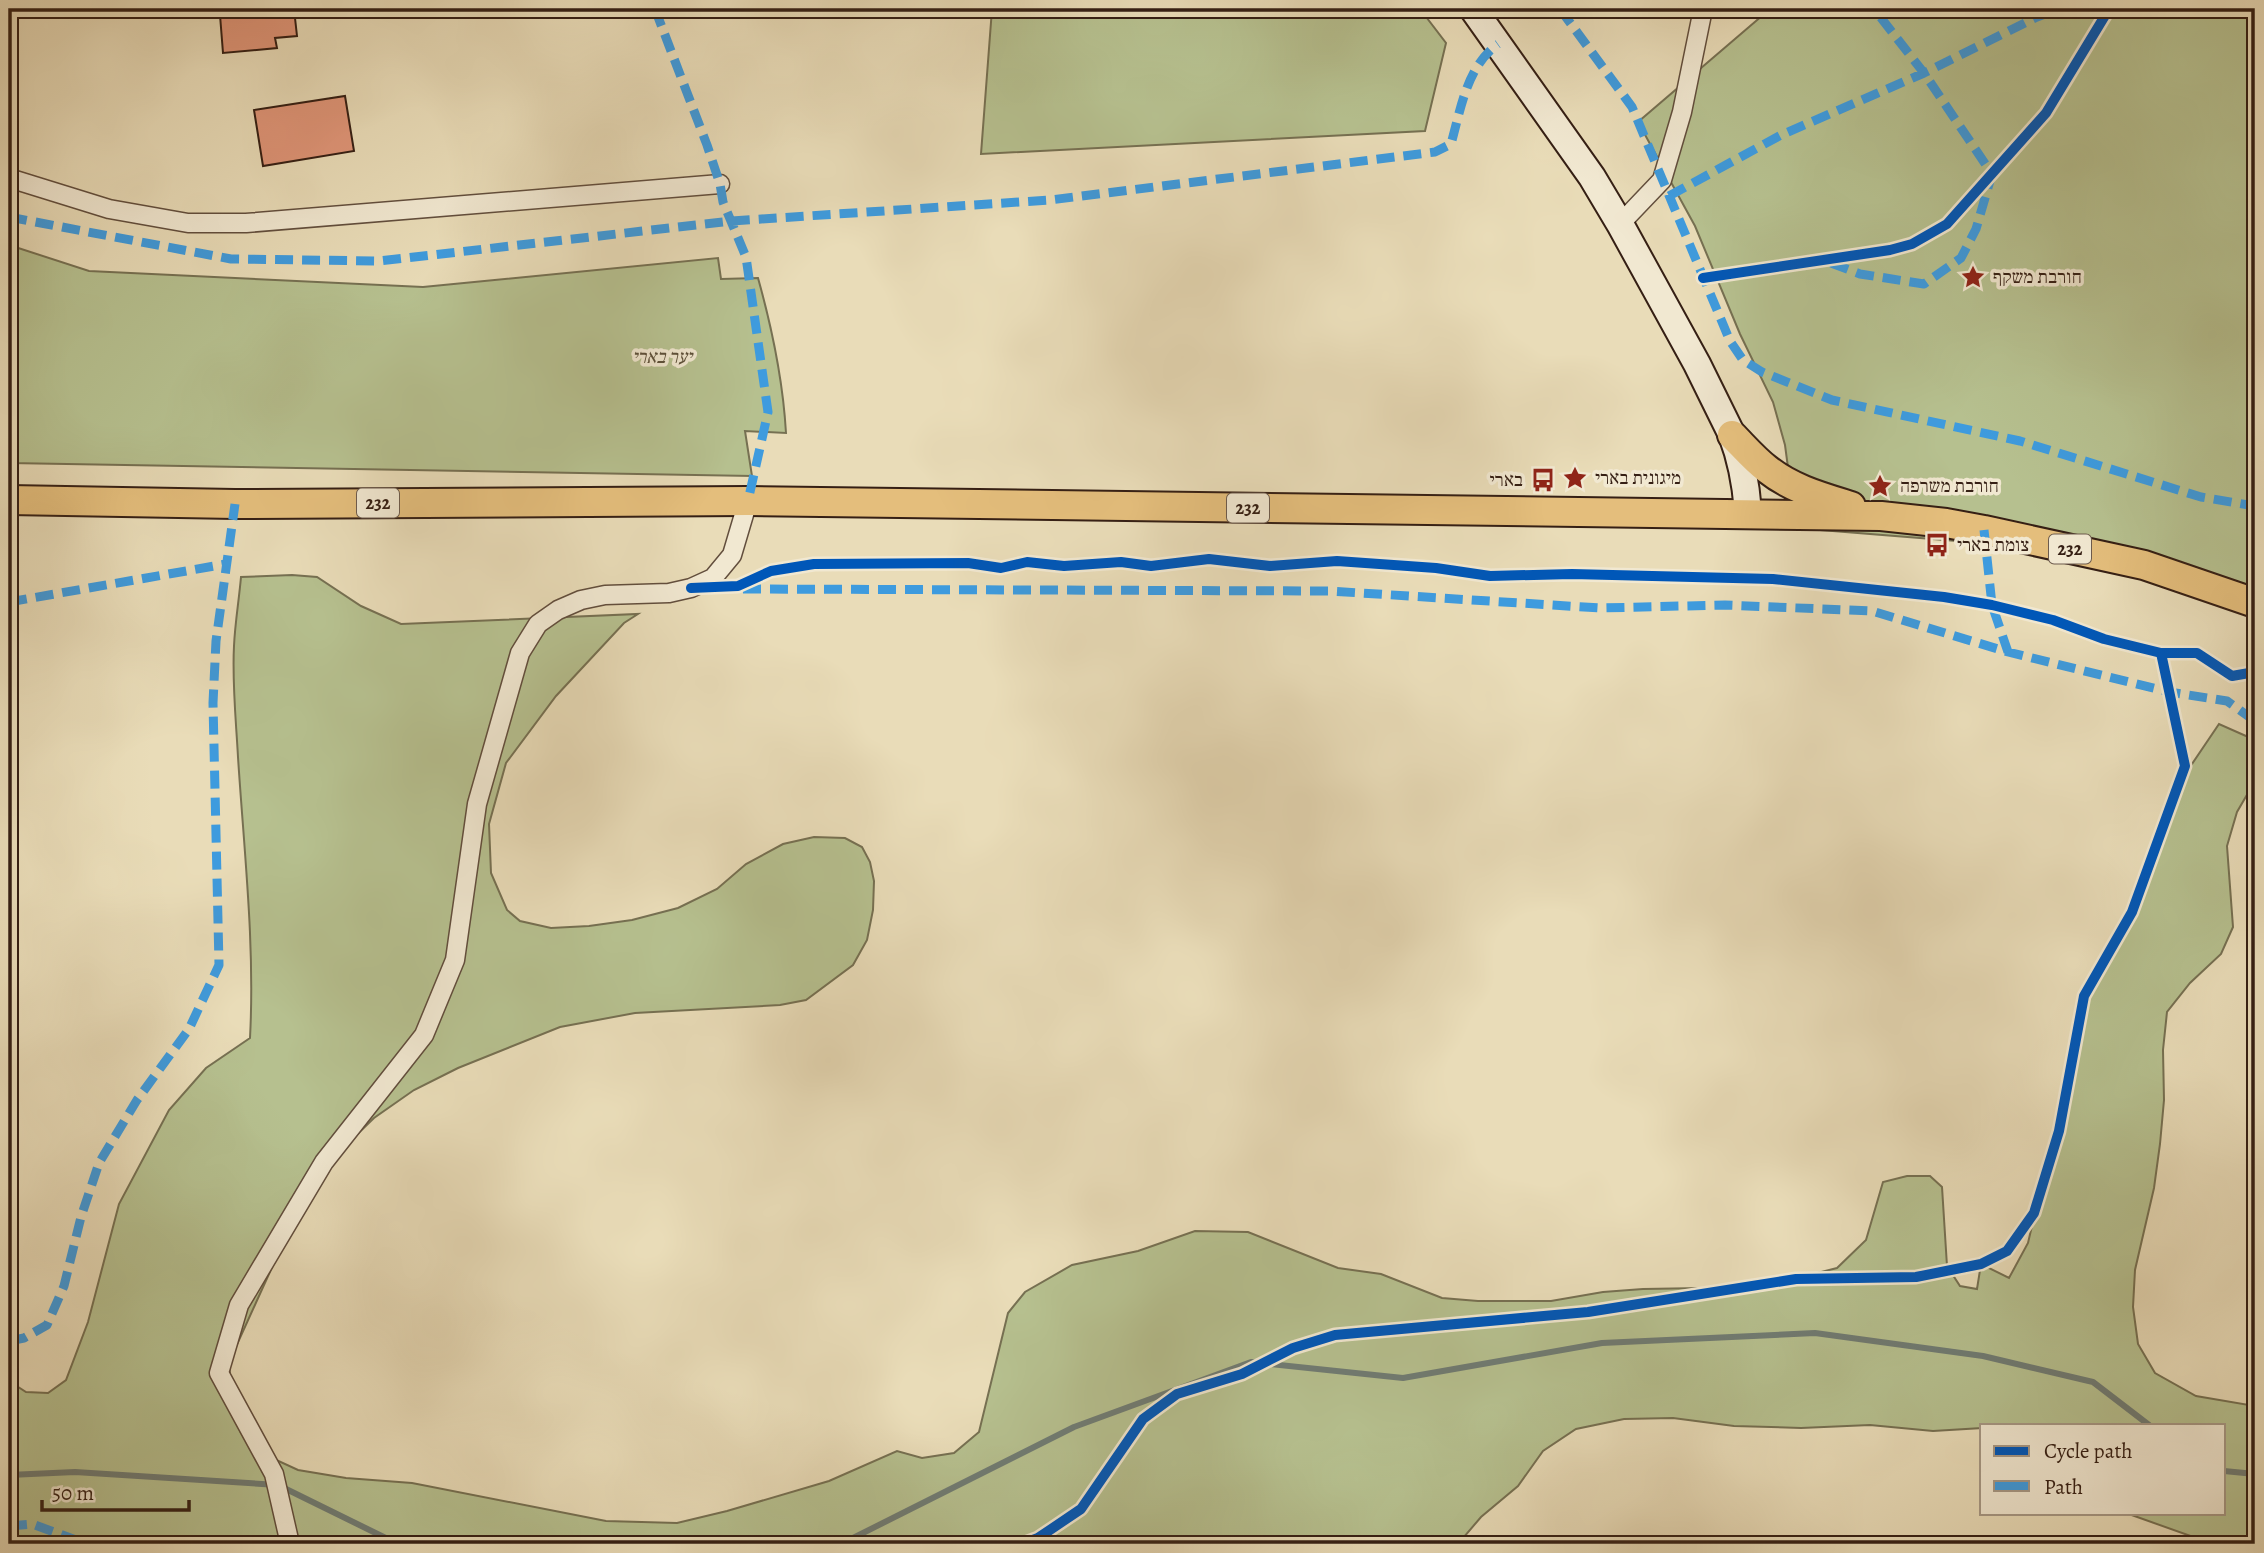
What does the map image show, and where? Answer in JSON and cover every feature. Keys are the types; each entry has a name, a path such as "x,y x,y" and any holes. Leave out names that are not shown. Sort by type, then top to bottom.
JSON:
{"main road":[{"path":"1473,9 1592,177 1620,224 1732,435 1746,480 1748,512"},
{"path":"1732,435 1767,469 1804,491 1881,516"},
{"name":"232","path":"9,500 234,504 748,501 1748,512 1881,516 1984,530 2144,565 2255,603"}],"street":[{"path":"1620,224 1662,180 1682,112 1703,9"},
{"path":"9,178 109,209 188,223 246,223 720,184"},
{"path":"290,1544 274,1474 219,1373 239,1306 324,1161 424,1035 455,960 477,804 520,653 538,624 558,610 581,600 605,595 669,593 691,588 713,578 732,555 748,501"}],"green space":[{"path":"992,9 1420,9 1446,43 1425,131 981,154"},
{"path":"1770,9 2255,9 2255,612 2160,582 1982,543 1796,528 1785,445 1773,402 1740,334 1695,226 1638,122"},
{"name":"יער בארי","path":"9,245 89,271 423,287 718,258 721,279 758,278 776,355 786,433 745,431 752,476 9,463"},
{"path":"241,577 317,577 361,606 401,624 638,614 624,623 556,696 506,763 489,824 491,873 507,910 520,921 551,928 589,926 632,920 678,908 717,889 746,864 783,844 814,837 845,838 862,847 870,862 874,881 873,910 867,940 853,965 806,1000 780,1005 635,1013 560,1027 458,1068 414,1090 374,1118 341,1150 284,1241 229,1362 233,1411 241,1433 261,1453 298,1470 346,1478 412,1483 606,1521 677,1523 829,1481 897,1451 922,1458 954,1453 979,1432 1008,1313 1025,1292 1072,1265 1138,1251 1195,1231 1248,1232 1338,1268 1381,1274 1442,1298 1551,1301 1603,1292 1643,1289 1762,1287 1837,1268 1866,1240 1883,1182 1907,1176 1930,1176 1942,1187 1947,1266 1960,1286 1977,1289 1981,1264 2009,1278 2028,1243 2039,1196 2053,1168 2082,1002 2103,962 2130,924 2169,798 2219,724 2255,740 2255,781 2237,812 2227,846 2233,927 2221,954 2190,983 2167,1012 2160,1144 2154,1188 2135,1270 2133,1307 2138,1344 2155,1373 2196,1396 2255,1406 2255,1544 2213,1544 2129,1514 2226,1514 2226,1424 1980,1424 1980,1428 1933,1431 1870,1425 1801,1428 1734,1426 1673,1418 1624,1419 1576,1429 1543,1451 1518,1486 1481,1517 1458,1544 9,1544 9,1381 26,1392 48,1393 66,1380 88,1322 119,1204 169,1110 206,1068 250,1038 250,933 234,702 235,629"}],"building":[{"path":"294,9 297,36 275,38 277,48 223,53 220,15"},
{"path":"345,96 354,151 263,166 254,110"}],"waterway":[{"path":"841,1544 1074,1427 1251,1362 1403,1378 1602,1343 1815,1333 1983,1356 2093,1382 2148,1424"},
{"path":"2226,1471 2255,1474"},
{"path":"9,1475 75,1472 278,1485 398,1544"}],"marked path":[{"path":"655,9 707,145 723,202 746,257 768,412 748,501"},
{"path":"1560,9 1632,107 1730,341 1743,360 1762,372 1832,400 2020,441 2201,497 2255,506"},
{"path":"1831,263 1860,274 1924,284 1961,258 1976,229 1992,174 1924,73 1874,9"},
{"path":"1669,196 1781,135 1924,73 2058,9"},
{"path":"9,217 231,259 379,261 731,221 1050,200 1435,152 1451,144 1472,76 1487,53 1498,44"},
{"path":"9,1341 24,1338 47,1325 64,1286 81,1217 99,1163 137,1100 189,1029 219,965 213,703 216,641 235,504"},
{"path":"1984,530 1992,605 2008,652"},
{"path":"9,602 226,564"},
{"path":"743,589 1329,591 1600,608 1725,605 1872,611 2008,652 2169,692 2227,701 2255,721"},
{"path":"9,1526 32,1524 87,1544"}],"cycle path":[{"path":"1703,278 1890,250 1912,244 1947,224 2046,113 2109,9"},
{"path":"691,588 738,586 771,571 814,564 968,563 1001,568 1027,562 1064,566 1121,562 1151,566 1209,559 1270,566 1337,561 1436,568 1490,576 1572,574 1773,579 1944,597 1992,605 2053,620 2104,639 2161,653 2197,653 2232,676 2255,672"},
{"path":"1022,1544 1038,1538 1081,1509 1143,1419 1177,1394 1242,1374 1293,1348 1335,1335 1588,1312 1796,1279 1916,1277 1981,1264 2007,1251 2034,1213 2059,1131 2084,996 2132,912 2185,766 2161,653"}],"place":[{"name":"חורבת משקף","path":"1973,277"},
{"name":"מיגונית בארי","path":"1575,478"},
{"name":"בארי","path":"1543,480"},
{"name":"חורבת משרפה","path":"1880,486"},
{"name":"צומת בארי","path":"1937,545"}]}
